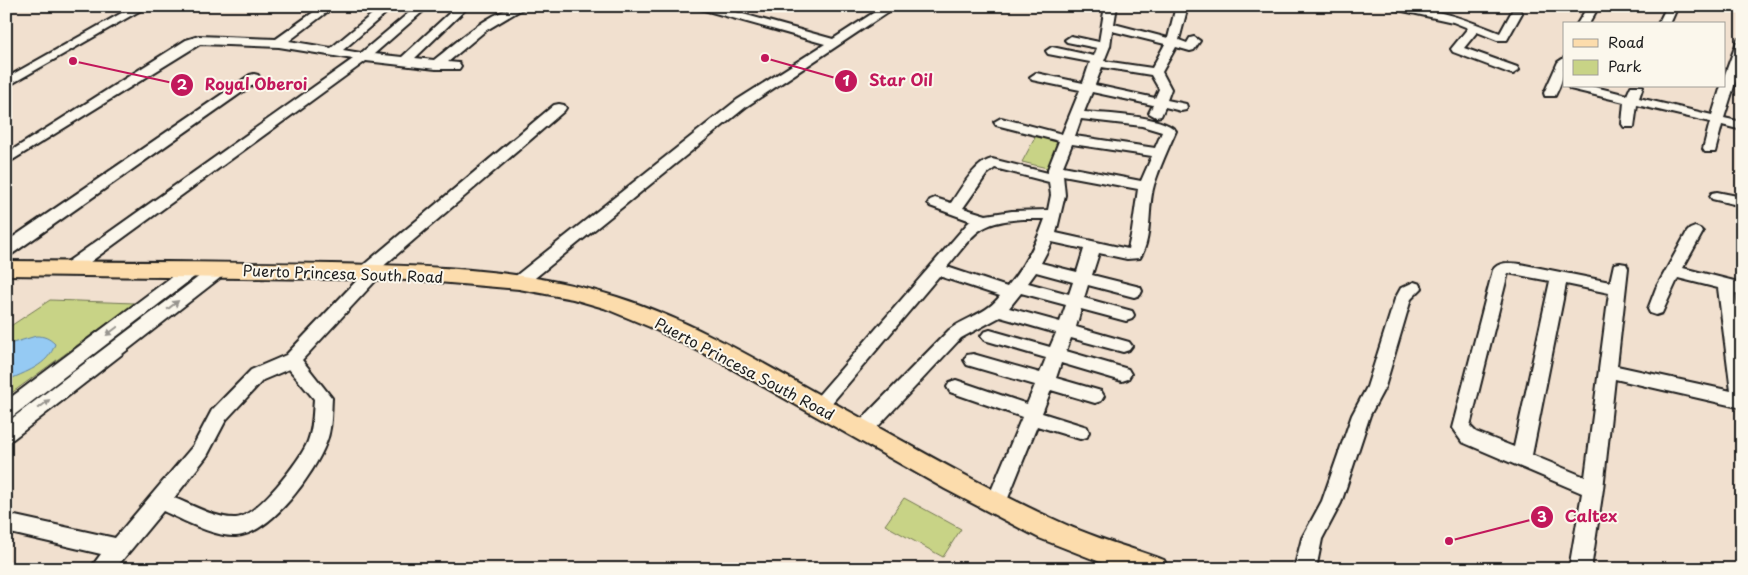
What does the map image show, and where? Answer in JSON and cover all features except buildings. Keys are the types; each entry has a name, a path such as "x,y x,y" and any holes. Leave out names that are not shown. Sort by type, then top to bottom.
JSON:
{"main road":[{"name":"Puerto Princesa South Road","path":"6,268 370,272 519,282 573,292 612,303 658,321 721,352 996,503 1079,544 1154,569"}],"street":[{"path":"6,83 143,6"},
{"path":"279,43 330,6"},
{"path":"332,52 389,6"},
{"path":"69,269 364,57 424,6"},
{"path":"404,62 464,6"},
{"path":"504,6 520,7"},
{"path":"701,6 834,43"},
{"path":"870,6 888,8"},
{"path":"862,430 955,334 963,328 998,311 1032,266 1047,236 1054,215 1058,194 1055,174 1099,56 1108,26 1111,6"},
{"path":"1156,72 1172,43 1182,6"},
{"path":"1394,6 1456,19 1497,38 1503,38 1516,13"},
{"path":"1665,22 1673,6"},
{"path":"436,65 481,29 520,7"},
{"path":"1584,22 1592,7"},
{"path":"519,282 742,104 888,8"},
{"path":"1108,26 1191,47 1194,41"},
{"path":"1474,28 1457,48 1513,70"},
{"path":"6,160 190,43 203,40 279,43 364,57 455,66"},
{"path":"1071,40 1099,56"},
{"path":"1726,86 1734,59 1742,42"},
{"path":"1052,51 1099,56 1156,72 1165,89 1152,124"},
{"path":"1556,86 1563,65"},
{"path":"1036,77 1181,108"},
{"path":"6,250 254,78"},
{"path":"1582,88 1742,126"},
{"path":"1629,124 1631,101 1636,88"},
{"path":"1710,149 1725,88"},
{"path":"101,569 200,451 218,415 257,375 292,360 370,272 559,108"},
{"path":"1047,236 1134,254 1140,231 1146,186 1169,130 1165,126 1152,124 1077,116"},
{"path":"1001,122 1067,139 1161,153"},
{"path":"954,209 982,171 992,163 1055,174 1146,186"},
{"path":"1717,196 1742,202"},
{"path":"935,203 984,220"},
{"path":"818,406 973,226 984,220 1030,215 1054,215"},
{"path":"1656,309 1673,271 1695,232"},
{"path":"996,503 1066,330 1093,246"},
{"path":"1032,266 1134,291"},
{"path":"1593,489 1469,436 1461,428 1501,270 1506,268 1520,269 1618,289"},
{"path":"1580,569 1593,489 1620,268"},
{"path":"936,269 1014,290 1076,302 1126,315"},
{"path":"6,411 192,270"},
{"path":"6,434 218,270"},
{"path":"1608,371 1741,401 1734,288 1673,271"},
{"path":"1521,459 1559,277"},
{"path":"1305,569 1312,538 1331,503 1361,415 1376,387 1403,299 1407,292 1414,288"},
{"path":"998,311 1123,346"},
{"path":"990,336 1122,374"},
{"path":"160,501 223,525 235,527 252,523 282,495 316,446 321,432 323,398 292,360"},
{"path":"973,360 1095,396"},
{"path":"956,388 1080,432"},
{"path":"6,523 118,548"}],"green space":[{"path":"1037,134 1061,139 1047,168 1022,162"},
{"path":"50,300 135,303 6,397 6,329"},
{"path":"904,498 961,529 943,557 885,525"}],"water":[{"path":"42,336 55,344 52,352 35,367 6,381 6,345"}],"place":[{"name":"Star Oil","path":"765,58"},
{"name":"Royal Oberoi","path":"73,61"},
{"name":"Caltex","path":"1449,541"}]}
